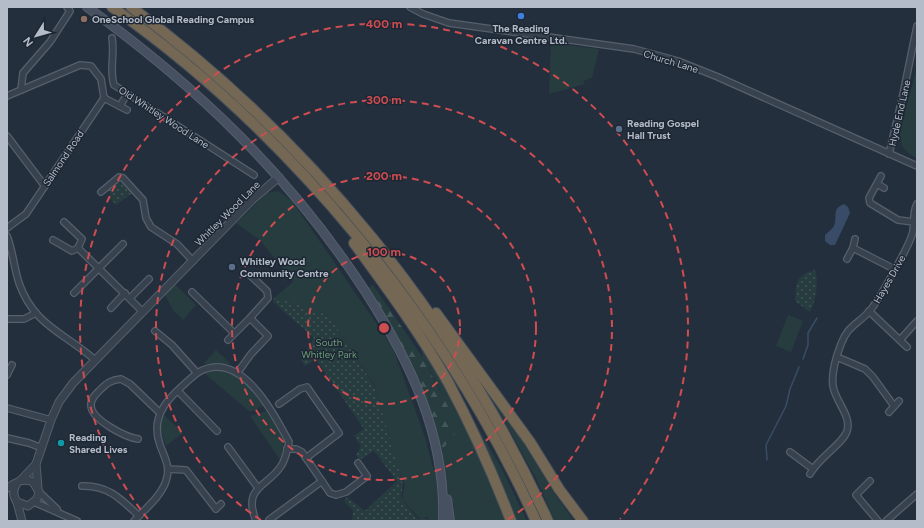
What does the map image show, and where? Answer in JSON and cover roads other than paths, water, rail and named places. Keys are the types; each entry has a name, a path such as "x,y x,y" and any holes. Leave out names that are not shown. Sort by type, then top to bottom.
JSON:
{"highway":[{"path":"112,7 192,70 248,120 322,196 390,278 442,353 505,459 536,521"},
{"path":"132,7 204,64 285,140 347,207 404,277 439,316 530,442 559,489 583,521"},
{"path":"322,196 401,308 448,382 490,468 511,521"},
{"path":"404,277 490,410 548,521"}],"main road":[{"path":"87,7 188,87 248,142 279,177 347,265 392,335 424,404 438,451 450,521"},
{"path":"442,481 443,521"}],"street":[{"name":"Church Lane","path":"410,7 422,14 449,23 634,49 678,61 725,80 917,166"},
{"path":"21,90 23,73 38,58 59,31 70,11 69,8"},
{"name":"Hyde End Lane","path":"889,154 917,26"},
{"name":"Old Whitley Wood Lane","path":"112,38 114,51 111,76 114,85 254,175"},
{"path":"7,96 80,65 91,66 101,80 104,98 128,110"},
{"path":"120,106 127,94"},
{"name":"Salmond Road","path":"7,228 26,214 44,185 104,98"},
{"path":"7,136 44,185"},
{"path":"881,176 869,198 870,203 898,220 914,222"},
{"path":"101,192 119,177 123,178 142,200 146,218 151,227 177,244 192,261"},
{"name":"Whitley Wood Lane","path":"19,482 36,464 51,420 63,396 95,360 253,199 279,177"},
{"path":"877,184 884,188"},
{"name":"Hayes Drive","path":"790,452 812,471 823,457 845,437 848,424 837,400 833,386 833,373 837,357 846,332 869,311 912,236 914,214 917,204"},
{"path":"53,240 72,251 78,248 82,239 64,222"},
{"path":"7,236 19,284 36,313 58,334 95,360"},
{"path":"847,259 853,248 855,238"},
{"path":"74,293 123,244"},
{"path":"78,248 143,312"},
{"path":"853,248 894,269"},
{"path":"228,340 268,298 267,291 250,275"},
{"path":"130,298 149,279"},
{"path":"192,292 234,333"},
{"path":"111,308 125,293"},
{"name":"Hayes Drive","path":"869,311 907,347"},
{"path":"7,319 24,319 36,313"},
{"path":"238,372 251,354 268,336 250,318"},
{"path":"900,340 917,321"},
{"path":"155,331 172,345 197,373"},
{"path":"837,357 865,369 873,377 894,406"},
{"path":"7,375 12,365"},
{"path":"134,521 163,489 168,469 156,429 159,412 197,373 203,369 218,367 228,368 238,372 246,379 280,426 289,442 282,466 258,488 253,497 252,508 255,521"},
{"path":"138,439 128,438 94,414 90,406 93,398 109,380 121,378 130,384 159,412"},
{"path":"279,404 300,389 307,387 339,433 306,458"},
{"path":"178,391 217,431"},
{"path":"889,412 899,401"},
{"path":"7,408 51,420"},
{"path":"7,438 29,443 42,448"},
{"path":"228,447 258,488"},
{"path":"287,449 296,449 302,452 330,493 336,495 346,492 367,476 358,463"},
{"name":"Whitley Wood Lane","path":"36,464 38,490"},
{"path":"168,469 186,470 216,509 221,504"},
{"path":"7,488 27,479 33,482 38,490 62,513"},
{"path":"269,520 322,481"},
{"path":"870,481 856,495 878,521"},
{"path":"19,482 13,489 22,519"},
{"path":"82,486 95,486 105,489 121,500 139,516"},
{"path":"22,519 38,490"},
{"path":"886,521 917,494"},
{"path":"7,496 16,501 62,513 77,521"}],"water":[{"path":"844,204 848,207 850,213 835,245 830,245 825,241 825,235 834,226 836,211"}],"waterway":[{"path":"803,359 808,345 808,333 817,318"},
{"path":"767,460 766,445 786,406 790,389 799,367"}],"place":[{"name":"The Reading Caravan Centre Ltd.","path":"521,16"},
{"name":"OneSchool Global Reading Campus","path":"84,19"},
{"name":"Reading Gospel Hall Trust","path":"619,129"},
{"name":"Whitley Wood Community Centre","path":"232,267"},
{"name":"Reading Shared Lives","path":"61,443"}],"park label":[{"name":"South Whitley Park","path":"329,348"}]}
